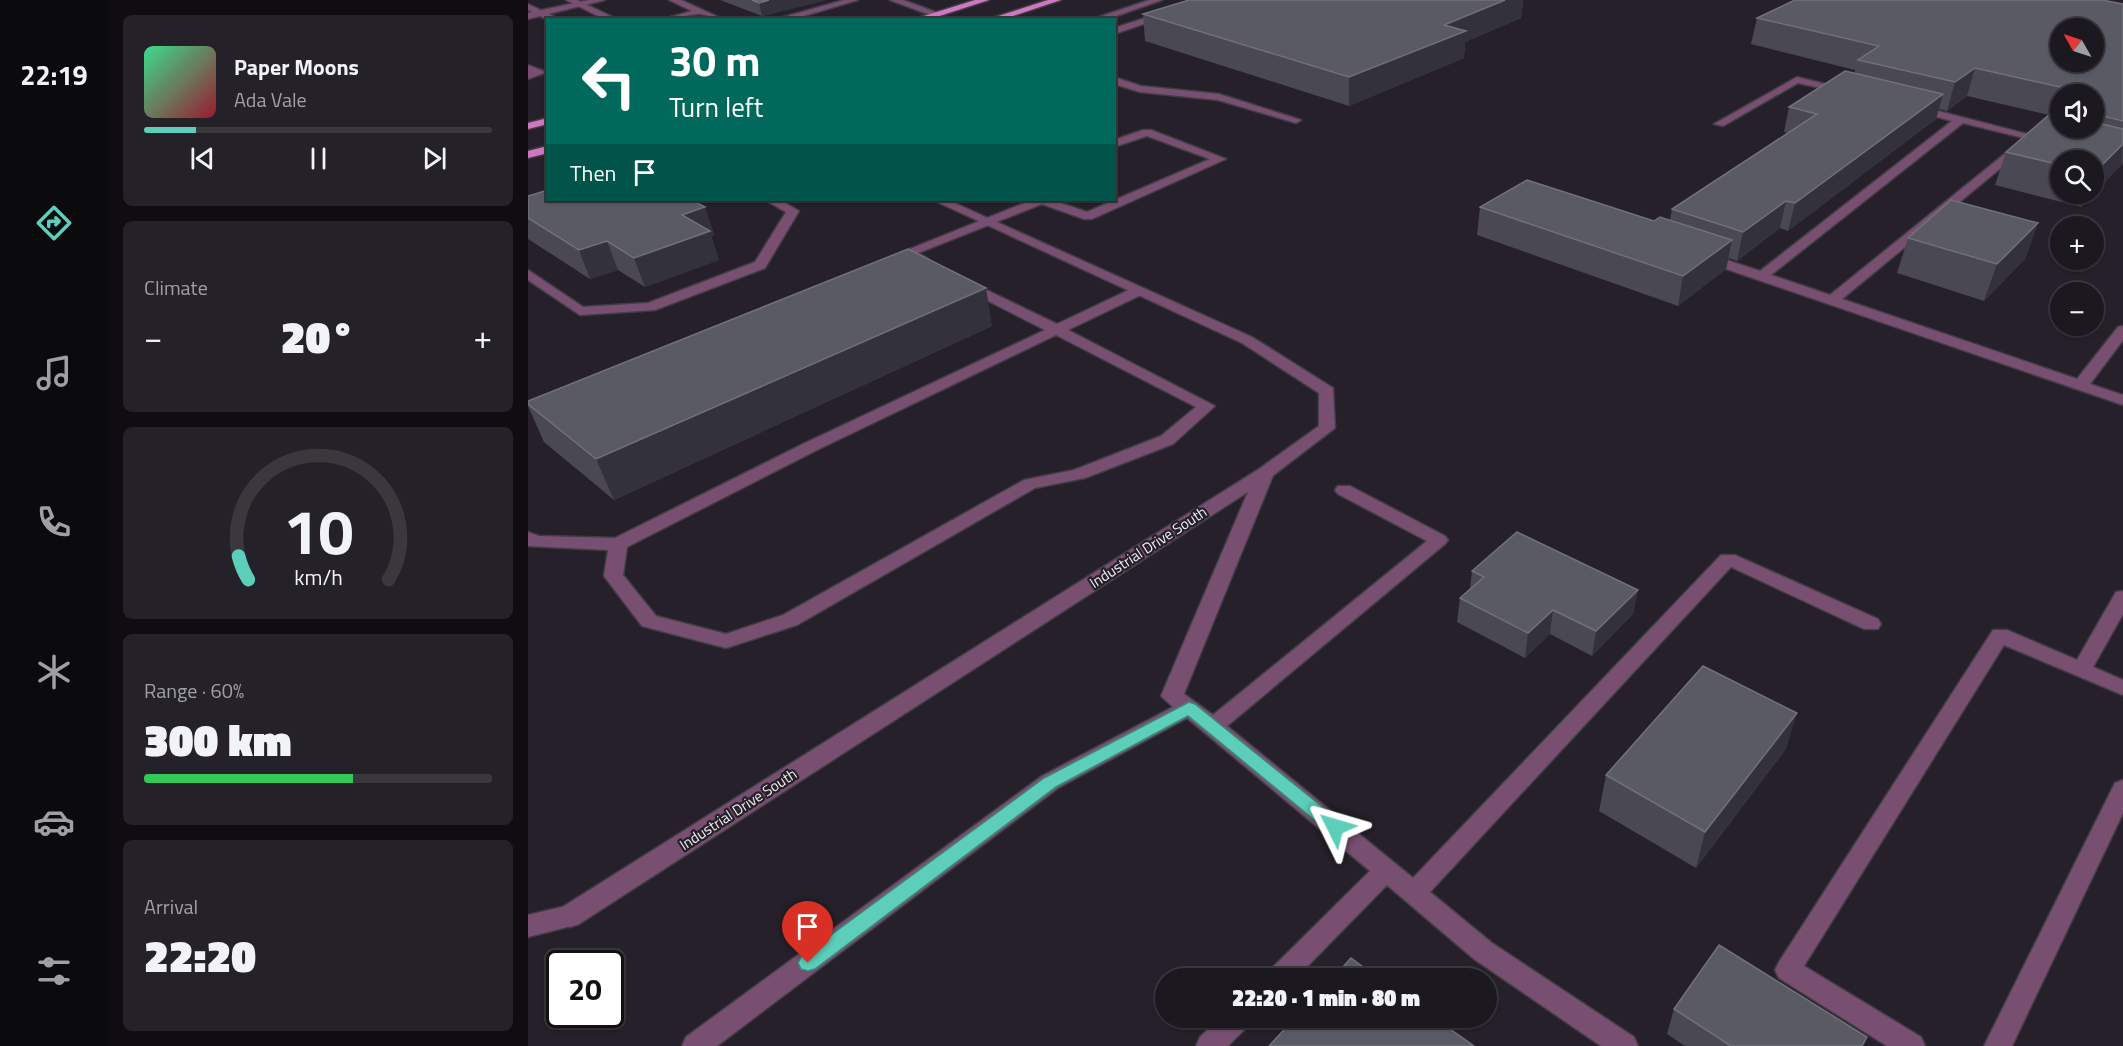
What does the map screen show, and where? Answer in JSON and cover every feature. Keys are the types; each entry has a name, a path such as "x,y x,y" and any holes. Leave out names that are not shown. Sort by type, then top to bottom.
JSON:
{"main road":[{"path":"922,18 985,0"},
{"path":"997,18 1057,0"},
{"path":"528,126 546,121"},
{"path":"528,155 546,150"}],"street":[{"path":"570,0 611,18"},
{"path":"528,16 601,0"},
{"path":"673,0 717,18"},
{"path":"785,18 854,0"},
{"path":"894,0 936,14"},
{"path":"1100,18 1158,0"},
{"path":"1116,30 1211,0"},
{"path":"528,7 550,18"},
{"path":"672,18 701,11"},
{"path":"528,68 539,73 528,76"},
{"path":"1719,124 1797,80 1862,94"},
{"path":"1116,81 1140,89 1219,97 1296,120"},
{"path":"1906,105 2055,142"},
{"path":"1762,276 1961,119"},
{"path":"1044,201 1088,216 1220,159 1147,132 1116,143"},
{"path":"1832,300 2033,137"},
{"path":"528,274 580,311 651,307 760,265 793,211 773,201"},
{"name":"Industrial Drive South","path":"528,926 570,916 1265,472 1327,428 1327,391 1247,340 941,201"},
{"path":"618,544 613,576 649,621 726,642 790,620 1030,484 1079,474 1167,440 1207,406 942,271 901,256 1039,201"},
{"path":"1694,253 2123,400"},
{"path":"528,538 536,542 618,544 716,491 1138,291"},
{"path":"2081,385 2123,330"},
{"path":"1265,472 1172,696 1213,726 1483,951 1624,1046"},
{"path":"1213,726 1439,540 1344,490"},
{"path":"1414,893 1728,559 1871,624"},
{"path":"2081,670 2123,597"},
{"path":"1911,1046 1788,970 2000,635 2123,688"},
{"path":"696,1046 1050,782 1189,708"},
{"path":"1998,1046 2123,789"},
{"path":"1289,968 1387,870"},
{"path":"1210,1046 1228,1028"}],"building":[{"path":"752,0 769,0 759,3"},
{"path":"1189,0 1505,0 1444,25 1466,31 1349,77 1143,14"},
{"path":"1795,0 2102,0 2123,4 2123,121 2104,116 2104,84 2050,85 1975,68 1955,82 1858,60 1879,46 1757,18"},
{"path":"1845,71 1943,94 1795,203 1786,201 1743,232 1672,209 1817,114 1789,107"},
{"path":"2050,114 2050,138 2104,138 2104,124 2123,129 2123,144 2104,163 2104,150 2050,150 2050,162 2006,152"},
{"path":"1527,180 1654,221 1660,217 1732,240 1683,276 1480,207"},
{"path":"546,191 546,201 693,201 705,207 682,215 710,231 634,258 607,241 579,250 528,218 528,196"},
{"path":"1951,200 2038,223 1997,264 1908,238"},
{"path":"908,249 986,288 596,459 528,404 528,401"},
{"path":"1517,532 1638,590 1596,631 1553,610 1528,633 1460,598 1484,577 1472,571"},
{"path":"1703,666 1797,713 1705,832 1606,775"},
{"path":"1719,945 1867,1037 1862,1046 1731,1046 1674,1009"},
{"path":"1351,958 1364,968 1342,968"},
{"path":"1286,1028 1449,1028 1474,1046 1269,1046"}],"route":[{"path":"808,963 1050,782 1189,708 1335,827"}]}
